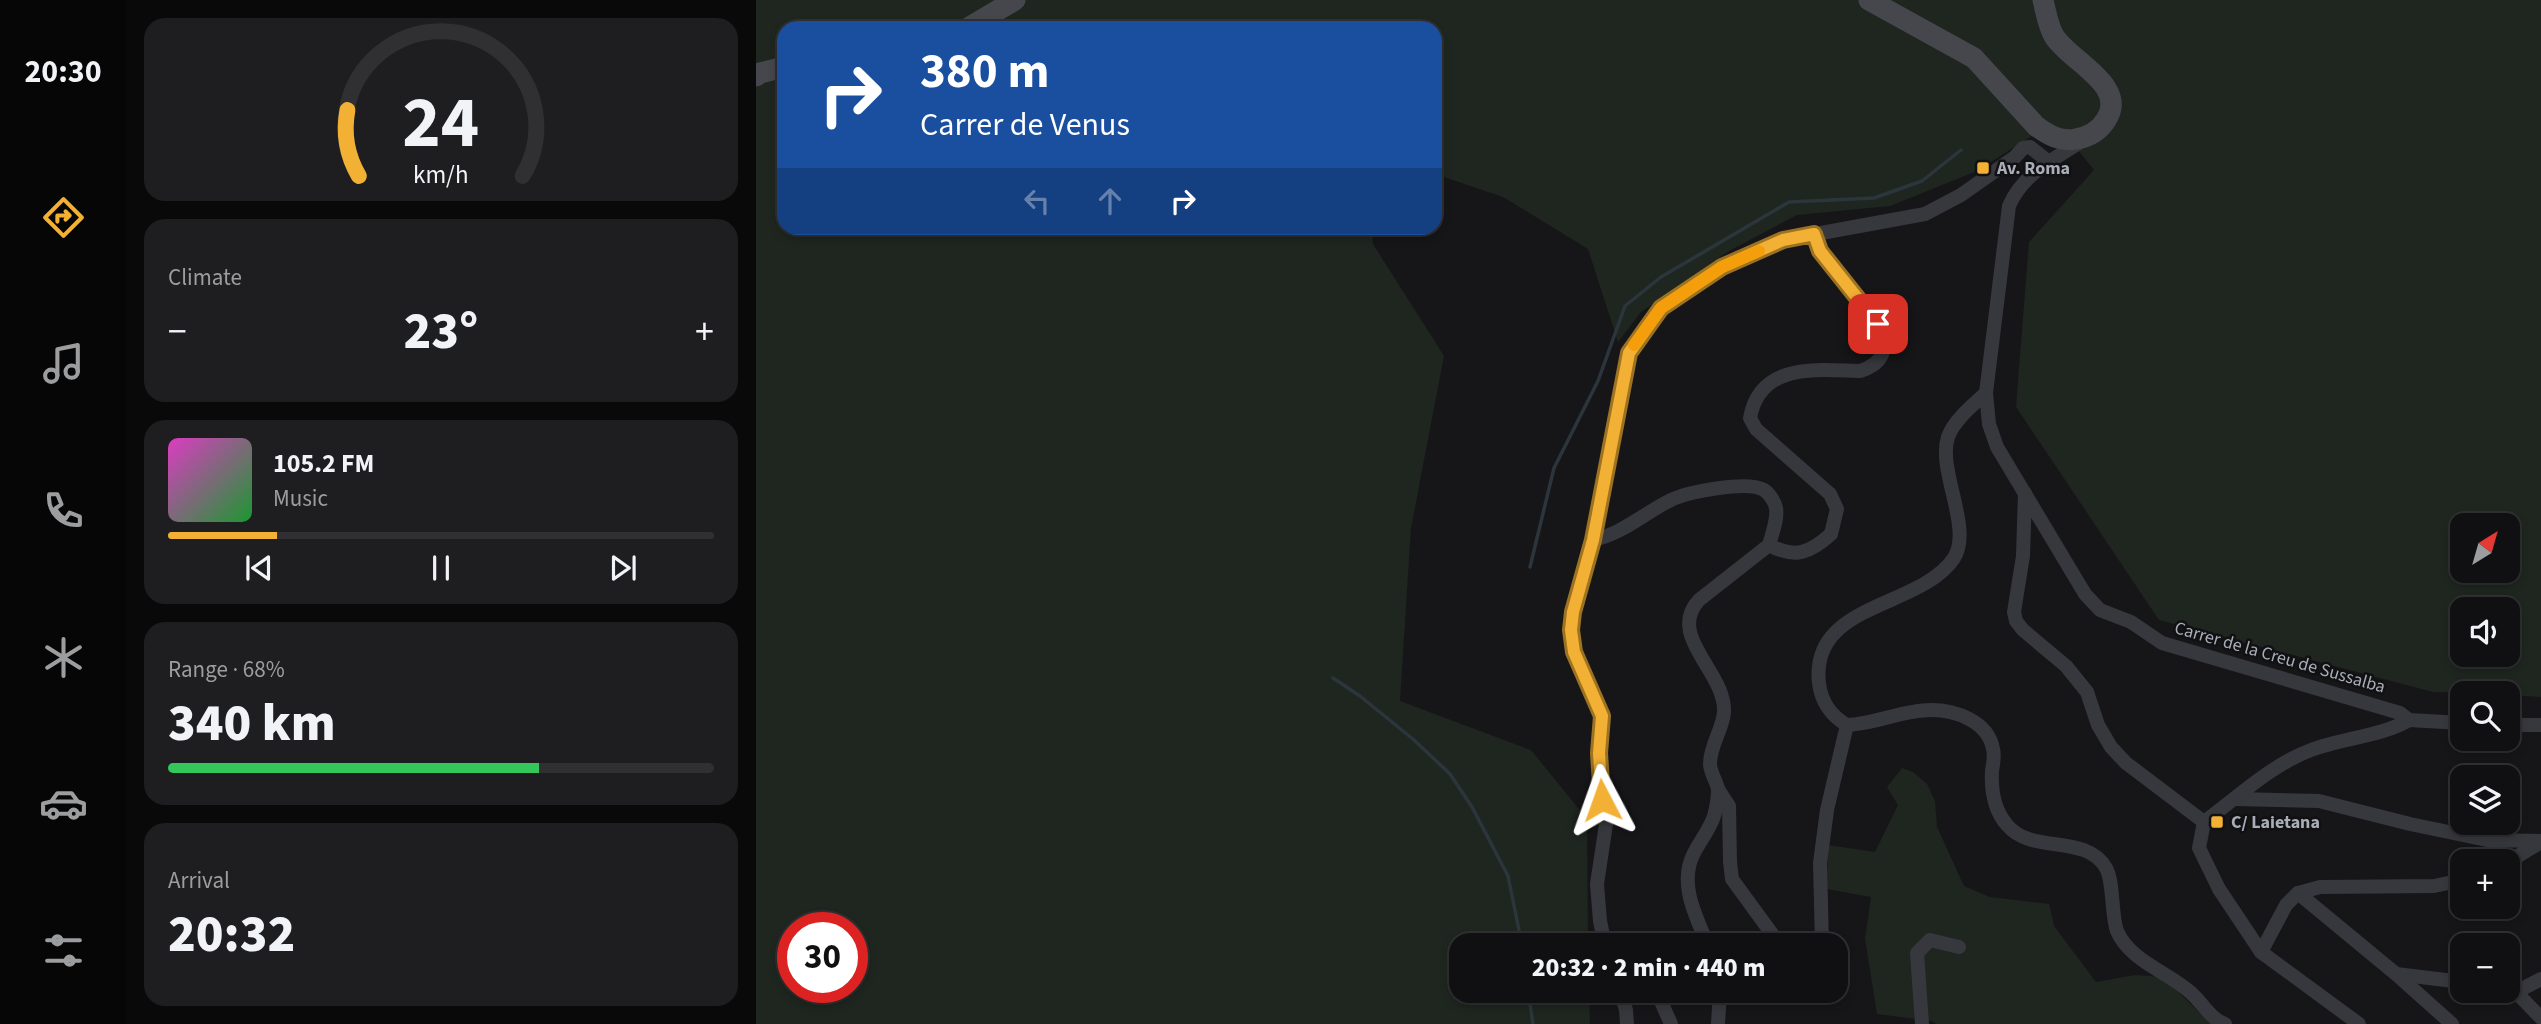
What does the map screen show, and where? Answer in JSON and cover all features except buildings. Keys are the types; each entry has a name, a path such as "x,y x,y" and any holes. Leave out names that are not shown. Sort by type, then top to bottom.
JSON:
{"street":[{"path":"980,21 1015,0"},
{"path":"1869,0 1974,58 2027,116 2051,153"},
{"path":"2025,152 2051,153 2069,140 2092,134 2101,127 2111,111 2111,96 2102,82 2069,54 2054,36 2043,0"},
{"path":"756,76 760,72 777,68"},
{"path":"2025,152 2027,116"},
{"path":"1602,933 1597,884 1606,824 1600,785 1602,716 1574,652 1571,630 1573,612 1593,540 1629,353 1661,308 1722,267 1783,240 1925,214 1944,205 2025,152 2040,137 2051,153"},
{"name":"Carrer de la Creu de Sussalba","path":"2051,153 2021,184 2009,206 1986,393 1993,435 2085,594 2099,610 2131,622 2162,643 2400,713 2409,720 2450,722"},
{"path":"1769,545 1784,553 1808,551 1831,534 1837,509 1830,494 1756,429 1750,418 1758,393 1779,378 1799,371 1860,372 1878,361 1885,348 1884,335 1878,324 1820,251 1814,234"},
{"path":"1986,393 1956,423 1948,437 1946,454 1959,538 1956,555 1943,571 1839,628 1826,643 1817,664 1820,692 1831,713 1847,725 1867,724 1927,710 1960,714 1978,724 1993,749 1992,780 1997,811 2009,828 2029,841 2090,853 2107,869 2117,931 2132,952 2190,992 2217,1021 2225,1024"},
{"path":"1593,540 1610,537 1671,500 1717,488 1751,486 1763,489 1771,497 1776,509 1769,545 1699,600 1690,610 1687,625 1723,701 1724,714 1709,766 1718,789 1729,806 1732,879 1771,933"},
{"path":"2025,493 2023,556 2014,612 2016,621 2066,666 2087,692 2098,725 2111,747 2126,762 2204,822"},
{"path":"2359,1024 2261,952 2219,890 2199,848 2204,822 2279,766 2309,751 2400,726 2409,720"},
{"path":"1822,933 1820,863 1827,810 1847,725"},
{"path":"2520,725 2541,725"},
{"path":"1703,933 1695,914 1686,874 1695,850 1714,815 1718,789"},
{"path":"2236,799 2319,800 2410,824 2487,840 2541,841"},
{"path":"2520,854 2541,841"},
{"path":"2261,952 2286,905 2298,893 2320,887 2434,886 2450,883"},
{"path":"2298,893 2452,1024"},
{"path":"1922,1024 1917,953 1930,940 1959,947"},
{"path":"2396,974 2450,981"},
{"path":"2520,988 2541,979"},
{"path":"2520,997 2538,1011"},
{"path":"1624,1003 1627,1024"},
{"path":"1662,1003 1671,1024"},
{"path":"1718,1024 1719,1003"}],"shaded area":[{"path":"756,0 2541,0 2541,697 2520,696 2520,681 2450,681 2450,692 2433,692 2159,620 2016,407 2029,242 2094,170 2063,131 2049,125 1977,171 1890,206 1797,215 1729,251 1641,312 1618,342 1588,249 1503,197 1442,176 1442,21 777,21 777,235 1372,235 1373,244 1444,356 1411,528 1400,701 1531,750 1587,819 1588,933 1449,933 1449,1003 1589,1003 1590,1024 756,1024"},
{"path":"1902,768 1913,772 1927,784 1935,801 1937,827 1964,886 1990,897 2049,904 2054,926 2096,982 2135,975 2163,977 2211,1024 1936,1024 1932,1021 1877,1014 1865,939 1871,897 1827,889 1828,845 1875,852 1898,805 1887,787"}],"waterway":[{"path":"1530,567 1554,468 1598,381 1625,306 1661,277 1789,202 1874,198 1922,181 1961,150"},
{"path":"1333,678 1360,696 1414,740 1450,774 1472,807 1508,876 1520,933"},
{"path":"1530,1003 1533,1024"}],"slow traffic":[{"path":"1634,345 1661,308 1722,267 1759,251"}],"place":[{"name":"Av. Roma","path":"1983,168"},
{"name":"C/ Laietana","path":"2217,822"}],"route":[{"path":"1602,800 1599,753 1602,716 1574,652 1571,630 1573,612 1593,540 1629,353 1661,308 1722,267 1783,240 1814,234 1820,251 1878,324"}]}
